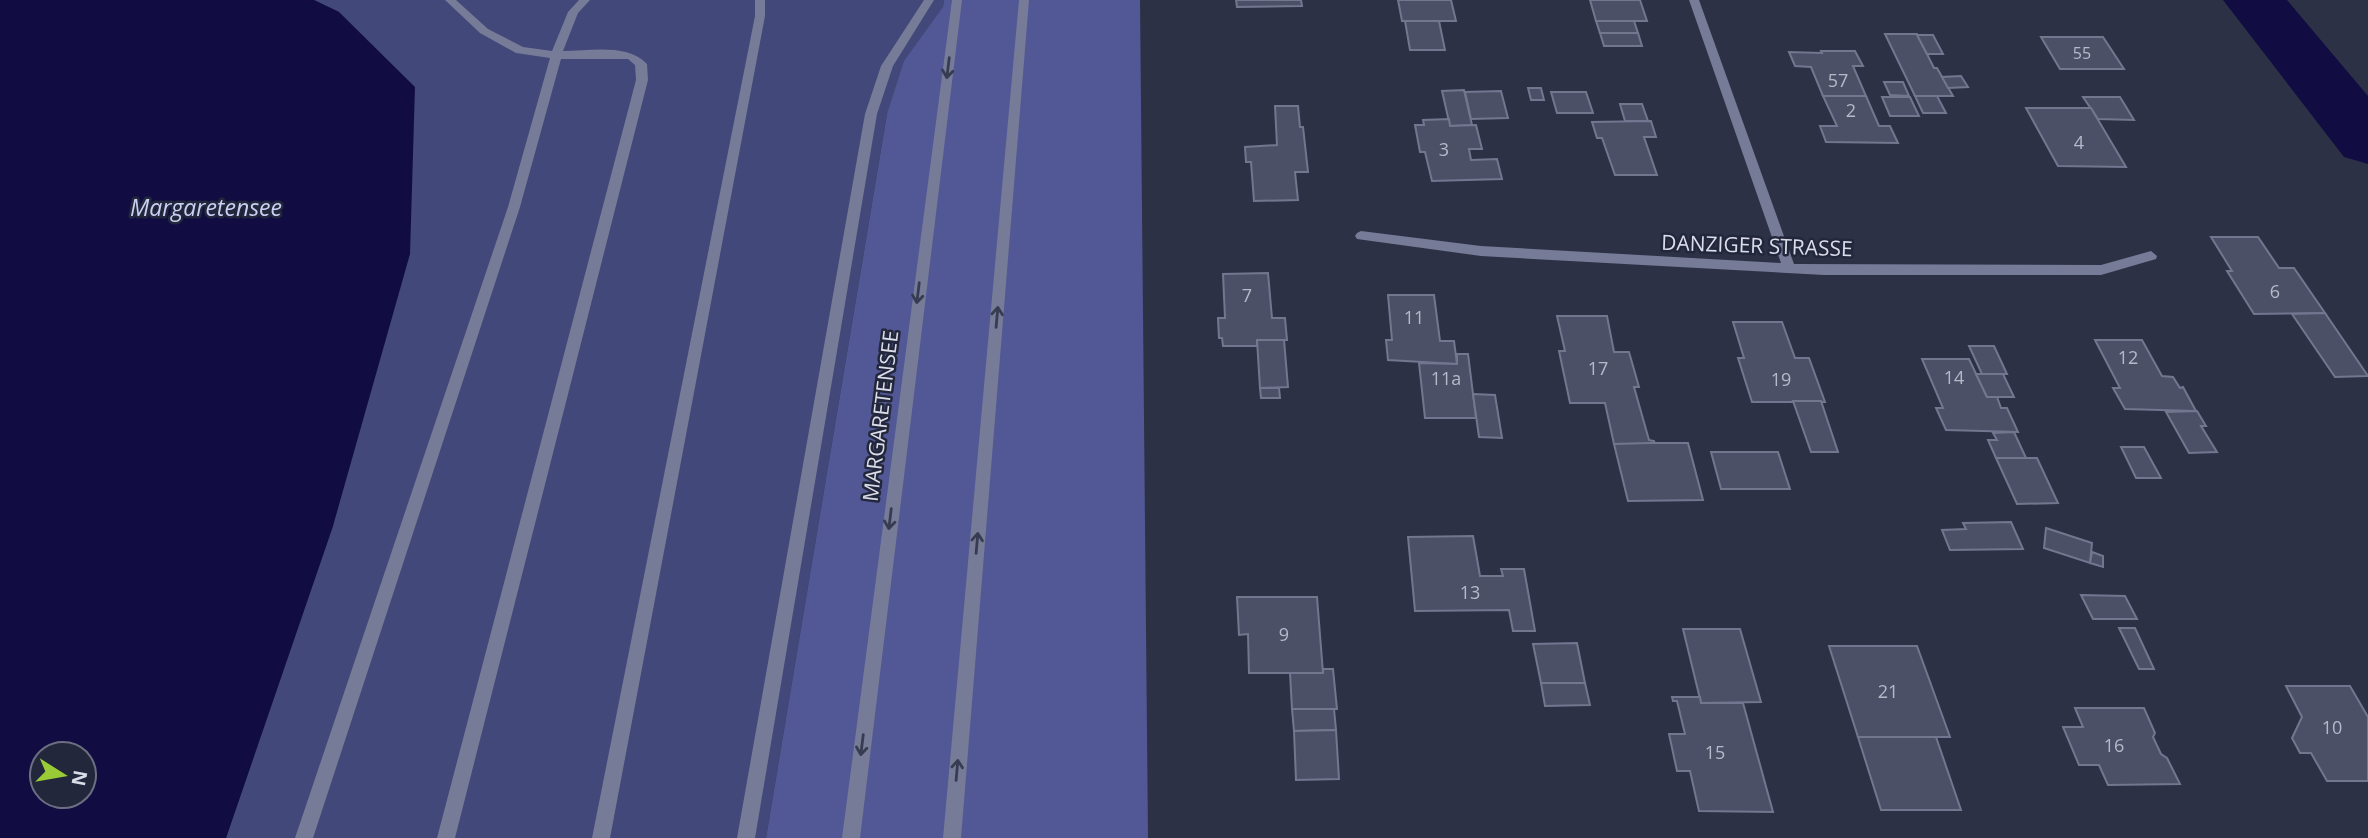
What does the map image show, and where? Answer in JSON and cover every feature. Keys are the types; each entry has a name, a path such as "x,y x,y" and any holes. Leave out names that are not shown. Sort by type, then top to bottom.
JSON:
{"street":[{"path":"446,838 642,80 641,64 631,56 556,55 520,50 484,31 450,0"},
{"path":"304,838 514,207 556,55 573,12 585,0"},
{"path":"601,838 760,16 760,0"},
{"name":"MARGARETENSEE","path":"851,838 957,0"},
{"path":"951,838 1024,0"},
{"path":"1694,0 1790,268"},
{"path":"746,838 871,114 887,66 931,1"},
{"name":"DANZIGER STRASSE","path":"1361,236 1481,251 1790,268 2101,270 2151,256"}],"shaded area":[{"path":"314,0 944,0 943,7 887,114 766,838 226,838 333,526 339,12"},
{"path":"944,0 1140,0 1148,838 766,838 887,114 904,61 943,7"}],"water":[{"name":"Margaretensee","path":"0,0 314,0 339,12 415,87 410,254 333,526 226,838 0,838"}],"building":[{"path":"1236,0 1301,0 1302,6 1237,7"},
{"path":"1398,0 1451,0 1456,21 1402,21"},
{"path":"1590,0 1640,0 1647,21 1596,21"},
{"path":"1405,21 1439,21 1445,50 1410,50"},
{"path":"1596,21 1634,21 1638,33 1600,33"},
{"path":"1600,33 1638,33 1642,46 1604,46"},
{"path":"1885,34 1917,34 1934,68 1937,68 1953,96 1915,96"},
{"path":"1917,35 1933,35 1943,54 1927,54"},
{"path":"2041,37 2103,37 2124,69 2060,69"},
{"path":"1821,51 1855,51 1863,66 1853,66 1866,96 1823,96 1811,67 1795,66 1789,52 1822,53"},
{"path":"1961,76 1968,87 1948,88 1942,77"},
{"path":"1884,82 1903,82 1909,96 1890,95"},
{"path":"1528,88 1541,88 1544,100 1531,100"},
{"path":"1464,90 1472,125 1450,126 1442,91"},
{"path":"1501,91 1508,118 1471,119 1465,92"},
{"path":"1551,92 1586,92 1593,113 1557,113"},
{"path":"1823,96 1866,96 1879,126 1890,126 1898,143 1826,142 1820,126 1837,126"},
{"path":"1915,96 1937,96 1946,113 1923,113"},
{"path":"1882,97 1910,97 1919,116 1890,116"},
{"path":"2083,97 2120,97 2134,120 2098,119"},
{"path":"1620,104 1642,104 1648,121 1625,121"},
{"path":"1275,106 1298,106 1308,172 1295,172 1298,200 1254,201 1251,162 1246,162 1245,147 1277,145"},
{"path":"2026,108 2091,108 2126,167 2058,166"},
{"path":"1449,119 1450,126 1476,125 1482,149 1469,149 1471,160 1497,159 1502,179 1432,181 1425,152 1420,152 1415,125 1424,125 1423,120"},
{"path":"1651,121 1656,137 1644,137 1657,175 1615,175 1602,138 1597,138 1592,122"},
{"path":"2211,237 2258,237 2279,268 2294,268 2325,313 2254,314 2227,271 2232,271"},
{"path":"1268,273 1272,318 1285,318 1287,340 1257,340 1257,346 1223,346 1222,338 1219,338 1218,318 1225,318 1223,274"},
{"path":"1388,295 1434,295 1440,341 1454,341 1457,364 1388,360 1386,340 1392,340"},
{"path":"2325,313 2368,376 2335,377 2292,314"},
{"path":"1557,316 1607,316 1614,352 1629,352 1639,387 1634,387 1649,440 1655,444 1614,444 1605,403 1570,403 1559,351 1565,351"},
{"path":"1733,322 1782,322 1795,358 1809,358 1825,402 1752,402 1738,358 1744,358"},
{"path":"1257,340 1284,340 1288,387 1260,388"},
{"path":"2095,340 2142,340 2162,376 2173,377 2180,388 2183,387 2196,411 2125,409 2113,388 2120,388"},
{"path":"1969,346 1994,346 2007,374 1982,374"},
{"path":"1457,354 1468,354 1476,418 1425,418 1419,363 1457,364"},
{"path":"1922,359 1969,359 1987,397 1997,397 2001,408 2007,408 2018,432 1946,430 1936,408 1943,408"},
{"path":"1976,374 2003,374 2014,397 1987,397"},
{"path":"1260,388 1279,388 1280,398 1261,398"},
{"path":"1473,394 1495,395 1502,438 1479,437"},
{"path":"1793,401 1821,401 1838,452 1811,452"},
{"path":"2197,411 2206,426 2201,426 2217,452 2189,453 2166,412"},
{"path":"2014,432 2026,458 1996,458 1988,440 1997,440 1993,433"},
{"path":"1688,443 1703,500 1628,501 1614,444"},
{"path":"2121,447 2144,447 2161,478 2136,478"},
{"path":"1711,452 1778,452 1790,489 1721,489"},
{"path":"1996,458 2037,458 2058,503 2017,504"},
{"path":"2011,522 2023,549 1950,550 1942,530 1966,529 1963,523"},
{"path":"2046,528 2092,543 2090,563 2044,548"},
{"path":"1473,536 1480,576 1503,576 1501,569 1524,569 1535,631 1513,631 1509,610 1415,611 1408,537"},
{"path":"2092,552 2103,556 2103,567 2090,563"},
{"path":"2081,595 2125,596 2137,619 2093,619"},
{"path":"1237,597 1317,597 1323,673 1249,673 1248,634 1239,635"},
{"path":"2119,628 2135,628 2154,669 2139,669"},
{"path":"1683,629 1740,629 1761,702 1701,703"},
{"path":"1577,643 1585,683 1541,683 1533,644"},
{"path":"1829,646 1917,646 1950,737 1858,737"},
{"path":"1323,669 1333,669 1337,709 1292,709 1290,673 1323,673"},
{"path":"1541,683 1585,683 1590,705 1545,706"},
{"path":"2286,686 2350,686 2368,717 2368,781 2327,781 2311,753 2300,753 2292,738 2302,717"},
{"path":"1672,697 1700,697 1701,703 1743,703 1773,812 1699,811 1690,771 1677,771 1669,734 1685,734 1677,701 1673,701"},
{"path":"2075,708 2144,708 2161,754 2167,758 2180,784 2108,785 2099,765 2079,765 2063,727 2083,727"},
{"path":"1292,709 1334,709 1336,730 1294,731"},
{"path":"1336,730 1339,779 1296,780 1294,731"},
{"path":"1858,737 1936,737 1961,810 1881,810"}],"waterway":[{"path":"2254,0 2368,141"}]}
